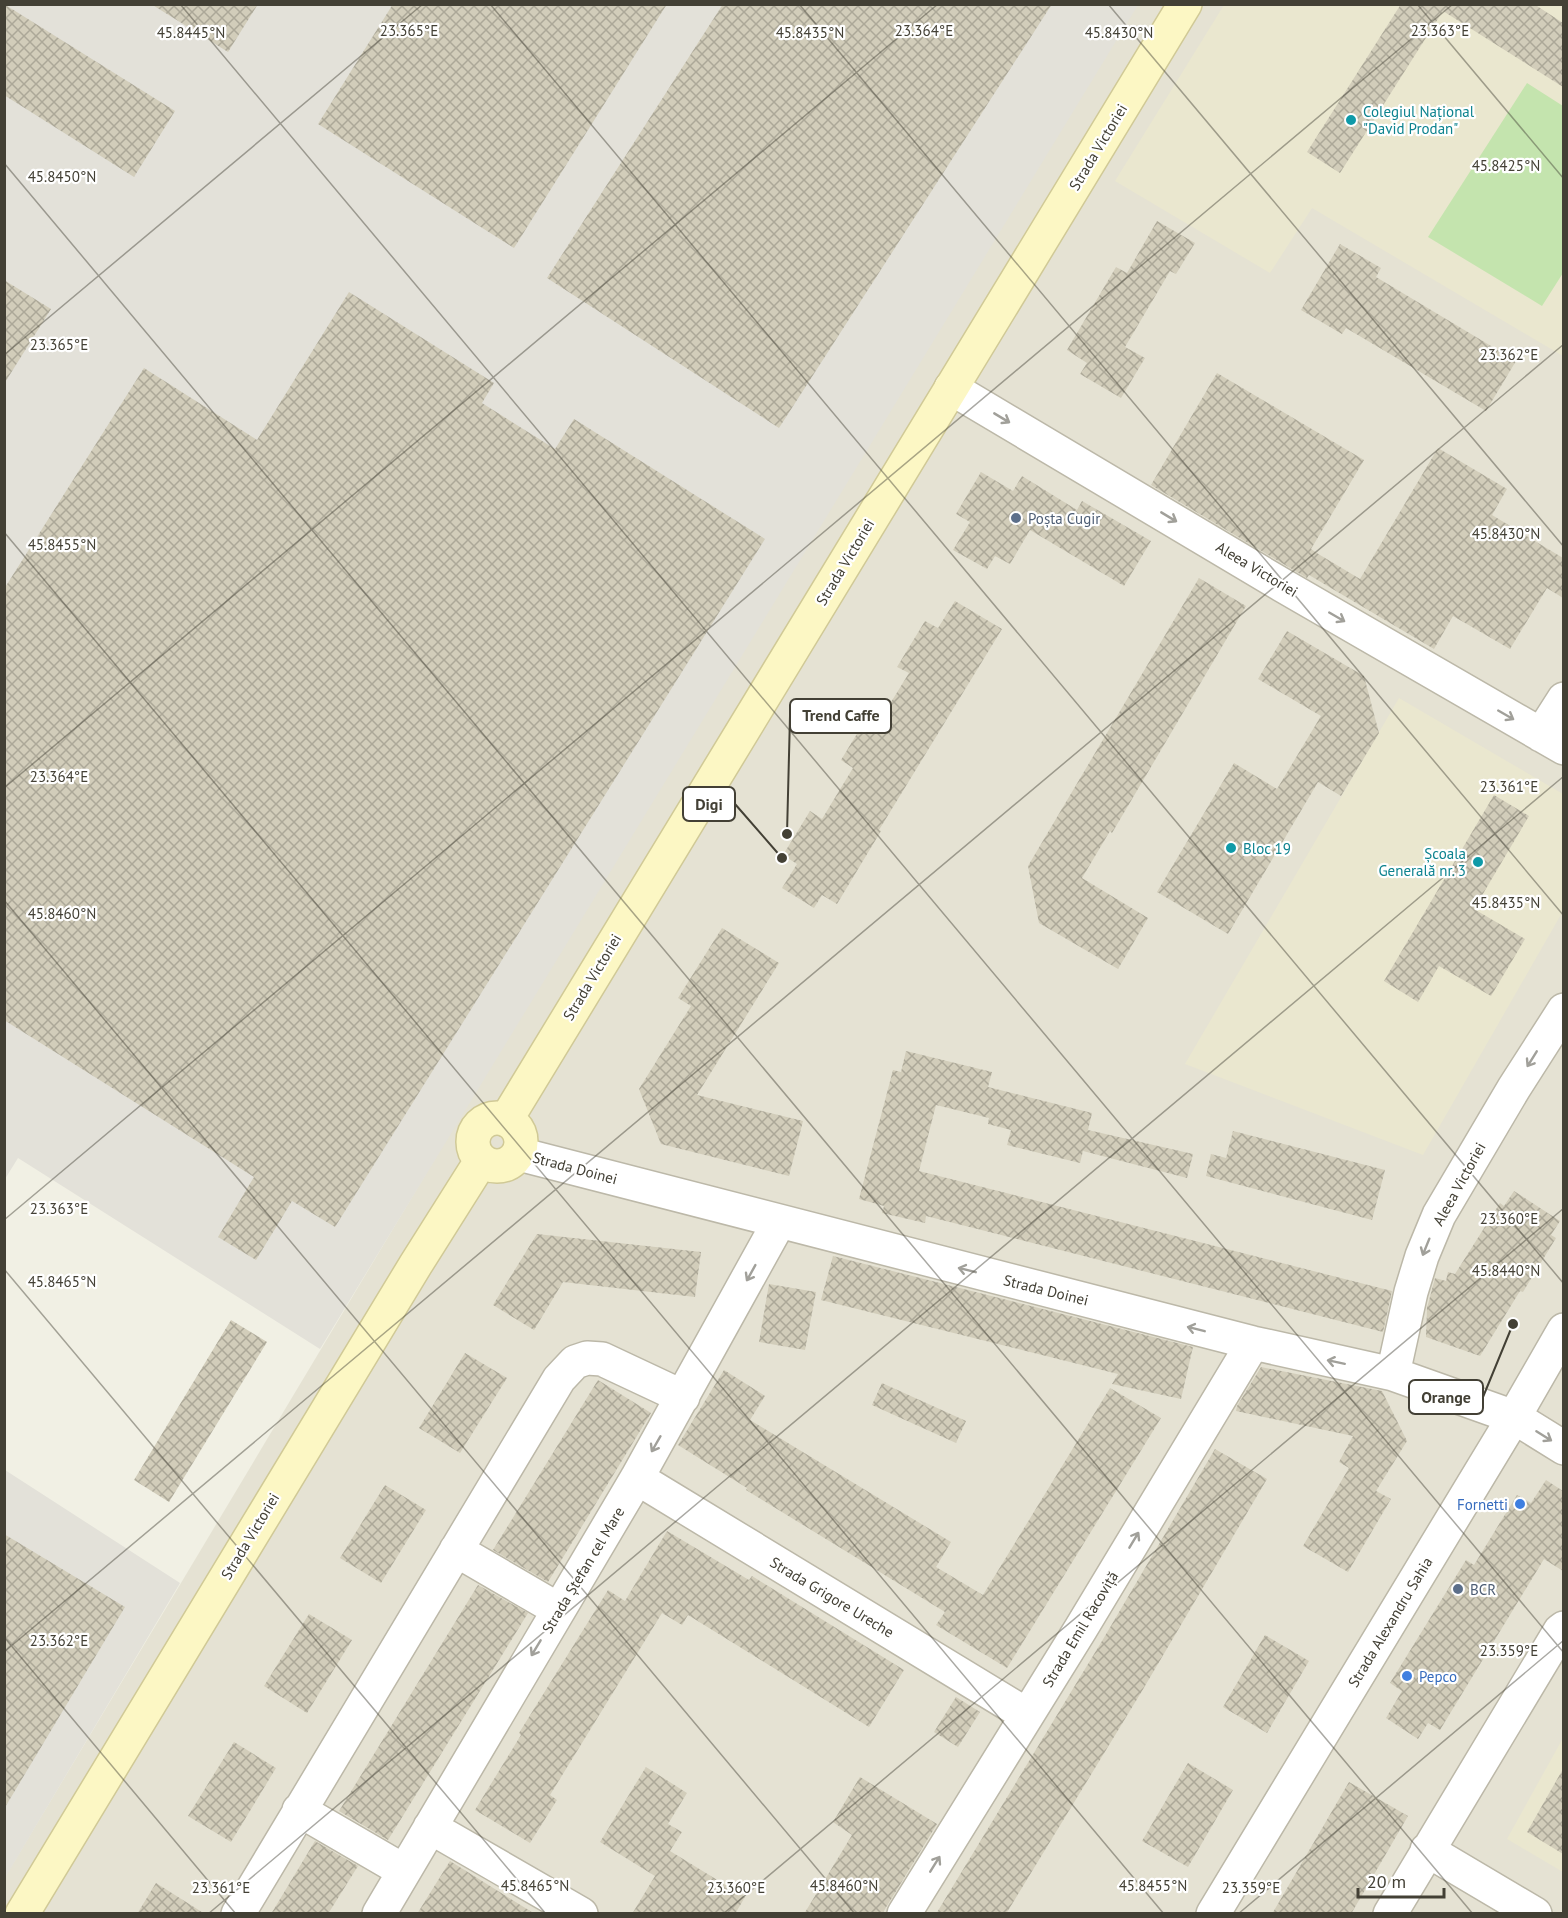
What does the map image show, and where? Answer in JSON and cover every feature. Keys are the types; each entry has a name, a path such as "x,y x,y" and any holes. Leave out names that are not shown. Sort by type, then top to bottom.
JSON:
{"main road":[{"name":"Strada Victoriei","path":"506,1120 1185,4"},
{"path":"498,1118 513,1124 518,1130 521,1146 519,1154 515,1160 502,1166 482,1161 474,1146 477,1130 490,1119 498,1118"},
{"name":"Strada Victoriei","path":"22,1914 405,1282 482,1161"}],"street":[{"name":"Aleea Victoriei","path":"951,388 1552,742"},
{"path":"1552,742 1563,699"},
{"name":"Aleea Victoriei","path":"1393,1374 1411,1292 1422,1256 1439,1215 1563,1010"},
{"name":"Strada Doinei","path":"519,1154 1253,1343 1393,1374 1514,1417 1563,1448"},
{"name":"Strada Ștefan cel Mare","path":"379,1914 637,1478 779,1222"},
{"name":"Strada Alexandru Sahia","path":"1213,1914 1514,1417 1563,1330"},
{"name":"Strada Emil Racoviță","path":"904,1914 1253,1343"},
{"path":"238,1914 559,1379 575,1362 586,1358 602,1359 683,1396"},
{"name":"Strada Grigore Ureche","path":"637,1478 1027,1715"},
{"path":"456,1550 559,1610"},
{"path":"1390,1914 1563,1628"},
{"path":"299,1810 404,1871"},
{"path":"430,1827 581,1914"},
{"path":"1428,1850 1535,1914"}],"shaded area":[{"path":"5,5 1138,5 320,1349 18,1158 5,1179"},
{"path":"1136,5 1563,5 1563,1913 5,1914 5,1877 779,584"},
{"path":"1224,5 1563,5 1563,356 1312,208 1270,273 1115,181"},
{"path":"1399,698 1563,794 1563,911 1423,1155 1185,1064"},
{"path":"5,1470 180,1583 5,1878"},
{"path":"1563,1738 1563,1872 1507,1839"}],"green space":[{"path":"1527,83 1563,106 1563,273 1542,306 1428,237"}],"building":[{"path":"4,4 175,111 134,177 4,95"},
{"path":"151,4 258,4 228,52"},
{"path":"393,4 667,4 514,248 318,124"},
{"path":"723,4 1052,4 779,428 547,278"},
{"name":"Colegiul Național \"David Prodan\"","path":"1401,4 1534,4 1563,23 1563,87 1443,11 1340,173 1307,152"},
{"path":"1157,221 1195,243 1176,274 1170,271 1125,347 1145,358 1121,398 1080,374 1087,363 1067,350 1116,267 1127,273"},
{"path":"1340,244 1381,268 1376,277 1516,361 1486,411 1346,328 1342,334 1301,310"},
{"path":"4,280 51,309 4,384"},
{"path":"349,292 494,383 482,403 555,449 574,419 765,539 335,1227 292,1201 256,1260 218,1237 254,1177 4,1020 4,589 144,368 257,440"},
{"path":"1217,373 1364,460 1311,549 1320,555 1360,579 1438,448 1507,489 1492,515 1563,558 1563,598 1547,588 1510,649 1453,616 1434,649 1309,575 1307,578 1151,485"},
{"path":"981,472 1013,491 1022,476 1077,510 1082,501 1151,541 1124,586 1030,530 1010,564 995,556 987,569 953,550 970,522 956,514"},
{"path":"1199,578 1246,606 1112,833 1110,831 1082,878 1148,918 1118,969 1039,923 1028,866"},
{"path":"955,601 1002,629 879,830 881,831 837,904 822,895 814,908 782,888 797,864 783,855 810,811 822,819 853,768 841,760 869,714 880,720 909,673 897,667 925,621 938,628"},
{"path":"1287,631 1364,676 1379,733 1341,796 1318,782 1228,934 1157,892 1234,763 1277,789 1321,716 1258,679"},
{"name":"Școala Generală nr. 3","path":"1494,795 1529,816 1474,909 1525,939 1491,996 1439,966 1418,1002 1384,981"},
{"path":"722,928 779,963 697,1095 803,1121 789,1176 661,1144 639,1089 691,1006 678,998"},
{"path":"906,1051 992,1072 988,1087 1092,1113 1088,1130 1193,1154 1187,1178 1083,1151 1080,1163 1007,1145 1011,1130 988,1124 989,1118 936,1105 919,1171 1392,1291 1383,1332 926,1216 925,1223 882,1213 884,1206 859,1199 893,1070 901,1072"},
{"path":"1233,1131 1385,1170 1372,1220 1206,1176 1211,1154 1226,1158"},
{"path":"1514,1191 1560,1221 1551,1235 1556,1238 1480,1356 1426,1337 1427,1308 1435,1278 1446,1281 1448,1272 1455,1274 1500,1203 1504,1206"},
{"path":"537,1234 701,1252 695,1297 563,1282 534,1330 493,1305"},
{"path":"833,1256 1193,1347 1181,1399 1112,1384 1118,1374 821,1300"},
{"path":"769,1284 816,1292 805,1350 759,1342"},
{"path":"231,1320 267,1342 169,1502 134,1480"},
{"path":"465,1353 507,1378 460,1453 419,1428"},
{"path":"1261,1367 1382,1391 1407,1441 1376,1491 1391,1499 1348,1572 1303,1546 1349,1468 1339,1462 1353,1436 1236,1411"},
{"path":"724,1370 765,1396 750,1420 951,1542 936,1567 983,1595 1110,1388 1161,1418 1007,1668 936,1625 945,1612 746,1490 747,1488 678,1445"},
{"path":"598,1380 651,1413 548,1582 493,1550"},
{"path":"882,1383 966,1421 956,1443 872,1405"},
{"path":"1215,1449 1267,1479 1142,1691 1006,1914 936,1914 1102,1641"},
{"path":"1546,1480 1563,1491 1563,1571 1544,1559 1440,1730 1428,1723 1418,1739 1386,1718 1402,1691 1390,1683 1466,1560 1474,1565 1517,1495 1531,1503"},
{"path":"385,1485 426,1510 381,1583 340,1558"},
{"path":"667,1531 749,1580 752,1576 904,1670 869,1727 688,1615 682,1625 662,1613 550,1795 557,1800 530,1843 475,1810 521,1735 519,1733 608,1590 625,1601"},
{"path":"4,1534 125,1607 4,1809"},
{"path":"478,1585 528,1613 388,1840 339,1811"},
{"path":"309,1614 352,1640 307,1713 264,1686"},
{"path":"1265,1635 1309,1661 1267,1733 1223,1707"},
{"path":"956,1697 980,1712 958,1747 934,1732"},
{"path":"234,1742 276,1768 231,1842 188,1816"},
{"path":"1188,1763 1233,1790 1188,1867 1142,1841"},
{"path":"646,1767 687,1793 668,1824 682,1832 670,1851 745,1897 735,1914 632,1914 655,1876 600,1842"},
{"path":"1563,1769 1563,1854 1527,1832"},
{"path":"860,1777 937,1824 882,1914 804,1914 852,1835 833,1822"},
{"path":"1349,1782 1408,1816 1351,1914 1272,1914"},
{"path":"315,1841 358,1866 328,1914 271,1914"},
{"path":"450,1861 535,1914 417,1914"},
{"path":"156,1883 205,1914 137,1914"}],"place":[{"name":"Colegiul Național \"David Prodan\"","path":"1351,120"},
{"name":"Poșta Cugir","path":"1016,518"},
{"name":"Trend Caffe","path":"787,834"},
{"name":"Bloc 19","path":"1231,848"},
{"name":"Digi","path":"782,858"},
{"name":"Școala Generală nr. 3","path":"1478,862"},
{"name":"Orange","path":"1513,1324"},
{"name":"Fornetti","path":"1520,1504"},
{"name":"BCR","path":"1458,1589"},
{"name":"Pepco","path":"1407,1676"}]}
